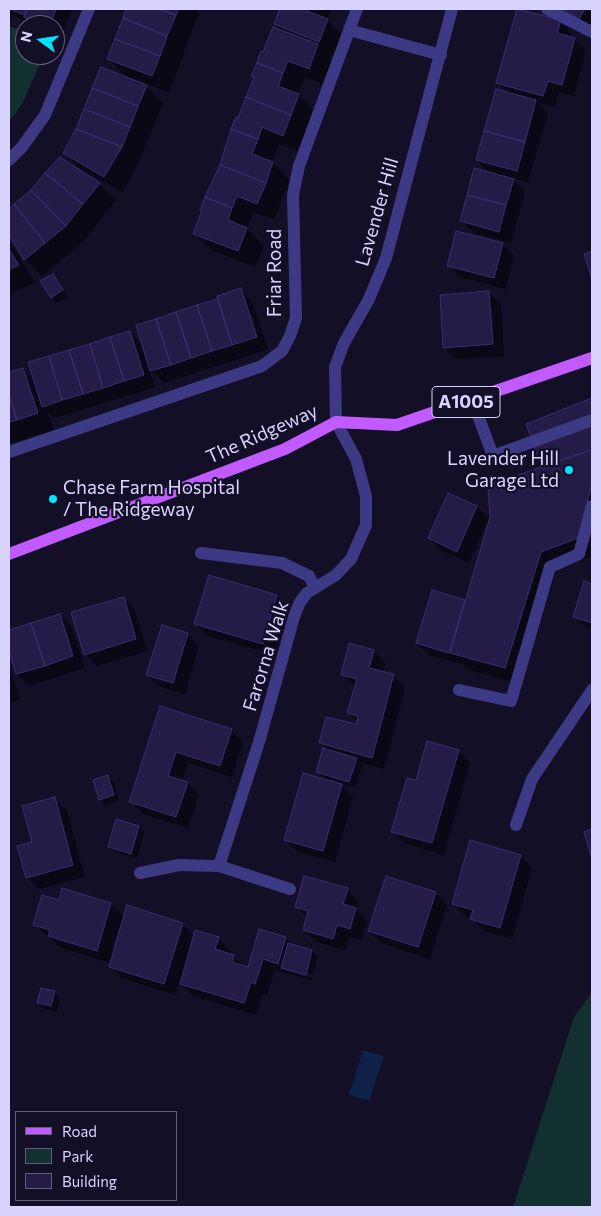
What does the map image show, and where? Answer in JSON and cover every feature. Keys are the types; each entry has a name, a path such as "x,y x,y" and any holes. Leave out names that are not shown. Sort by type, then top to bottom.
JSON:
{"main road":[{"name":"The Ridgeway","path":"9,554 285,449 336,422 397,425 592,358"}],"street":[{"path":"9,160 22,147 45,115 89,9"},
{"name":"Friar Road","path":"9,452 262,366 282,351 290,336 296,318 293,196 298,166 357,9"},
{"name":"Lavender Hill","path":"336,422 335,367 344,343 369,299 386,258 452,9"},
{"path":"547,9 592,32"},
{"path":"349,30 440,55"},
{"path":"472,399 493,456 592,420"},
{"name":"Farorna Walk","path":"219,866 263,728 294,617 300,602 307,593 336,575 351,559 366,525 366,496 356,459 336,422"},
{"path":"459,690 511,701 550,567 579,554 592,506"},
{"path":"201,553 282,563 308,576 315,588"},
{"path":"516,825 532,779 592,690"},
{"path":"140,873 179,865 219,866 290,889"}],"green space":[{"path":"9,26 15,28 15,65 40,65 22,104 9,121"},
{"path":"592,992 592,1207 513,1207 574,1017"}],"water":[{"path":"363,1050 384,1056 369,1101 349,1095"}],"building":[{"path":"9,9 27,9 25,15"},
{"path":"27,9 56,9 54,15 25,15"},
{"path":"126,9 158,9 176,15 167,36 123,18"},
{"path":"158,9 178,9 176,15"},
{"path":"280,9 308,9 307,11 328,19 319,42 274,24"},
{"path":"517,9 561,20 557,33 575,38 562,85 548,81 543,96 496,83"},
{"path":"562,9 585,9 579,19"},
{"path":"123,18 167,36 160,56 115,39"},
{"path":"273,27 318,44 309,69 288,61 283,73 257,63"},
{"path":"115,39 160,56 152,76 107,59"},
{"path":"257,63 283,73 278,86 299,94 291,115 246,97 254,77 251,76"},
{"path":"101,67 147,85 138,106 92,88"},
{"path":"92,88 138,106 130,127 84,109"},
{"path":"496,89 536,100 525,142 484,131"},
{"path":"246,97 291,115 283,136 262,127 258,139 231,129 236,117 238,118"},
{"path":"84,109 130,127 122,147 76,129"},
{"path":"76,129 122,147 104,177 63,153"},
{"path":"231,129 258,139 252,154 273,162 266,183 220,165"},
{"path":"484,131 525,142 517,171 476,160"},
{"path":"60,157 100,183 83,204 45,173"},
{"path":"220,165 266,183 257,204 237,196 232,208 205,197"},
{"path":"474,168 514,179 506,205 467,195"},
{"path":"45,173 83,204 66,226 31,190"},
{"path":"31,190 66,226 45,243 14,204"},
{"path":"467,195 506,205 499,232 460,221"},
{"path":"205,197 232,208 228,220 247,228 238,251 193,234"},
{"path":"14,204 45,243 24,260 9,235 9,209"},
{"path":"456,231 503,243 494,278 447,266"},
{"path":"9,249 19,265 9,270"},
{"path":"592,251 592,279 584,254"},
{"path":"53,274 63,290 51,298 40,281"},
{"path":"241,288 257,337 232,345 217,296"},
{"path":"489,291 493,344 443,348 440,295"},
{"path":"218,299 232,345 212,351 197,305"},
{"path":"197,305 212,351 191,358 176,312"},
{"path":"176,312 191,358 171,365 156,319"},
{"path":"156,319 171,365 150,371 136,325"},
{"path":"130,331 144,375 124,381 110,337"},
{"path":"110,337 124,381 103,388 90,344"},
{"path":"90,344 103,388 83,394 69,350"},
{"path":"69,350 83,394 62,400 49,356"},
{"path":"49,356 62,400 42,407 28,362"},
{"path":"23,368 38,413 17,420 9,395 9,372"},
{"path":"9,395 17,420 9,422"},
{"name":"Lavender Hill Garage Ltd","path":"592,398 592,450 541,467 526,424"},
{"path":"592,450 592,484 578,538 541,552 505,668 450,653 490,517 488,485"},
{"path":"448,493 477,506 457,552 428,538"},
{"path":"209,575 277,595 263,644 194,624"},
{"path":"584,581 592,584 592,623 573,617"},
{"path":"432,590 465,600 449,653 416,643"},
{"path":"124,597 136,639 84,655 71,612"},
{"path":"60,614 73,656 45,666 31,623"},
{"path":"31,623 45,666 16,674 9,651 9,630"},
{"path":"162,625 188,633 173,683 146,675"},
{"path":"349,643 374,650 369,668 394,674 372,758 319,743 326,717 356,724 358,716 347,713 357,679 341,675"},
{"path":"160,706 232,729 220,766 176,752 168,776 188,782 176,817 129,802"},
{"path":"427,741 459,750 432,843 391,832 407,778 416,780"},
{"path":"323,748 357,758 349,782 316,772"},
{"path":"303,773 342,784 323,851 284,840"},
{"path":"108,775 114,795 99,800 93,780"},
{"path":"55,797 73,865 26,878 17,846 32,842 22,806"},
{"path":"116,819 139,826 131,854 108,847"},
{"path":"592,829 592,859 584,832"},
{"path":"470,840 521,855 500,928 470,919 473,910 452,904"},
{"path":"304,876 348,888 343,904 356,908 350,929 337,925 333,939 303,930 308,911 295,907"},
{"path":"386,876 436,892 418,947 368,931"},
{"path":"62,888 111,903 97,951 48,936 50,930 33,925 42,895 59,900"},
{"path":"127,905 183,923 164,984 109,967"},
{"path":"259,929 286,937 278,964 263,959 255,984 251,982 244,1003 180,984 195,930 219,937 215,949 234,955 232,962 248,967"},
{"path":"288,943 312,950 306,975 281,968"},
{"path":"41,988 55,991 51,1006 37,1003"}],"place":[{"name":"Lavender Hill Garage Ltd","path":"569,470"},
{"name":"Chase Farm Hospital / The Ridgeway","path":"53,499"}]}
